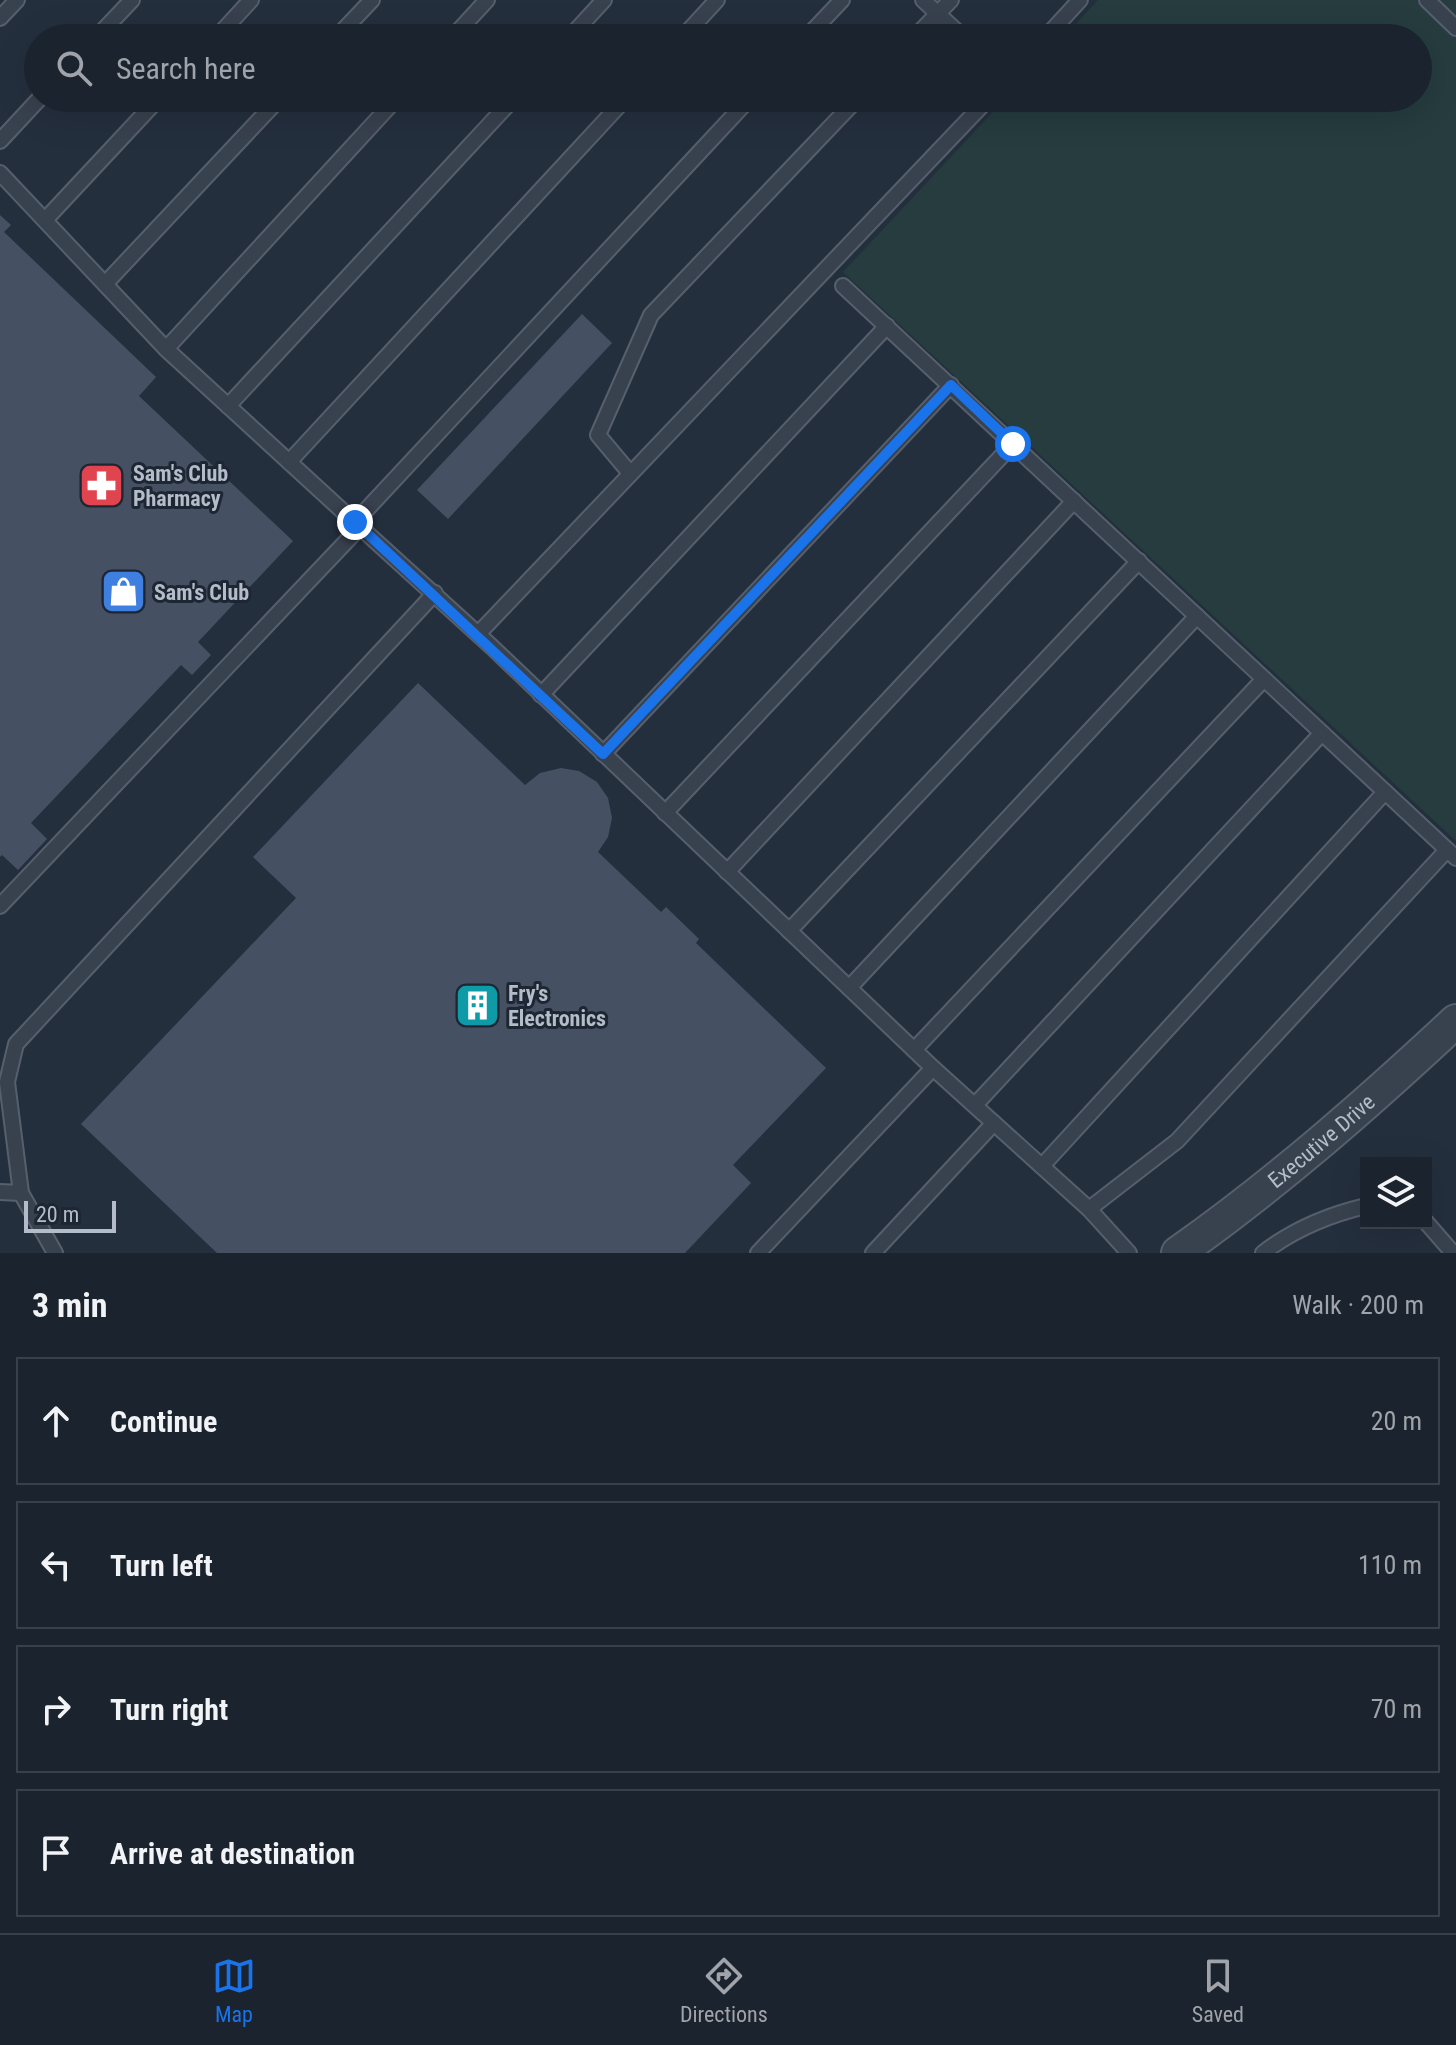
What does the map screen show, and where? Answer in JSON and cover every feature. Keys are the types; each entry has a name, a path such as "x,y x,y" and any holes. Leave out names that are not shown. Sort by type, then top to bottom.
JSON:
{"street":[{"name":"Executive Drive","path":"1178,1253 1250,1202 1323,1142 1456,1021"}],"lane":[{"path":"0,18 17,0"},
{"path":"109,24 132,0"},
{"path":"229,24 251,0"},
{"path":"349,24 372,0"},
{"path":"465,24 487,0"},
{"path":"582,24 604,0"},
{"path":"695,24 717,0"},
{"path":"819,24 842,0"},
{"path":"923,0 948,24"},
{"path":"927,24 951,0"},
{"path":"1058,24 1080,0"},
{"path":"1427,0 1456,28"},
{"path":"0,141 27,112"},
{"path":"45,220 146,112"},
{"path":"105,284 267,112"},
{"path":"166,349 384,112"},
{"path":"228,406 501,112"},
{"path":"289,462 613,112"},
{"path":"0,906 737,112"},
{"path":"629,472 598,435 651,315 845,112"},
{"path":"478,634 629,472 976,112"},
{"path":"0,173 166,349 435,593 933,1068 1089,1209 1129,1253"},
{"path":"843,286 1452,854 1177,1141 1089,1209"},
{"path":"541,695 887,326"},
{"path":"603,754 951,385"},
{"path":"665,813 1013,444"},
{"path":"727,872 1074,501"},
{"path":"789,931 1139,561"},
{"path":"55,1253 21,1193 7,1082 16,1044 435,593"},
{"path":"849,988 1197,616"},
{"path":"914,1050 1264,679"},
{"path":"975,1105 1322,733"},
{"path":"1042,1166 1385,792"},
{"path":"758,1253 933,1068"},
{"path":"873,1253 994,1123"},
{"path":"0,1192 21,1193"},
{"path":"1263,1253 1284,1237 1332,1214 1360,1207"},
{"path":"1432,1229 1453,1253"}],"green space":[{"path":"1098,0 1456,0 1456,841 843,272 993,112 1432,112 1432,24 1076,24"}],"building":[{"name":"Sam's Club","path":"0,215 11,225 4,232 156,377 139,396 293,541 198,642 211,655 192,675 181,665 31,823 47,839 18,870 2,855 0,857"},
{"path":"582,314 612,343 448,519 417,490"},
{"name":"Fry's Electronics","path":"418,683 525,785 540,773 561,768 579,771 597,782 608,798 612,818 608,837 598,852 661,912 666,907 699,939 696,943 826,1068 733,1165 751,1183 685,1253 217,1253 81,1124 296,898 253,857"}],"place":[{"name":"Sam's Club Pharmacy","path":"102,486"},
{"name":"Sam's Club","path":"123,592"},
{"name":"Fry's Electronics","path":"477,1006"}],"route":[{"path":"355,522 435,593 603,754 951,385 1013,444"}]}
